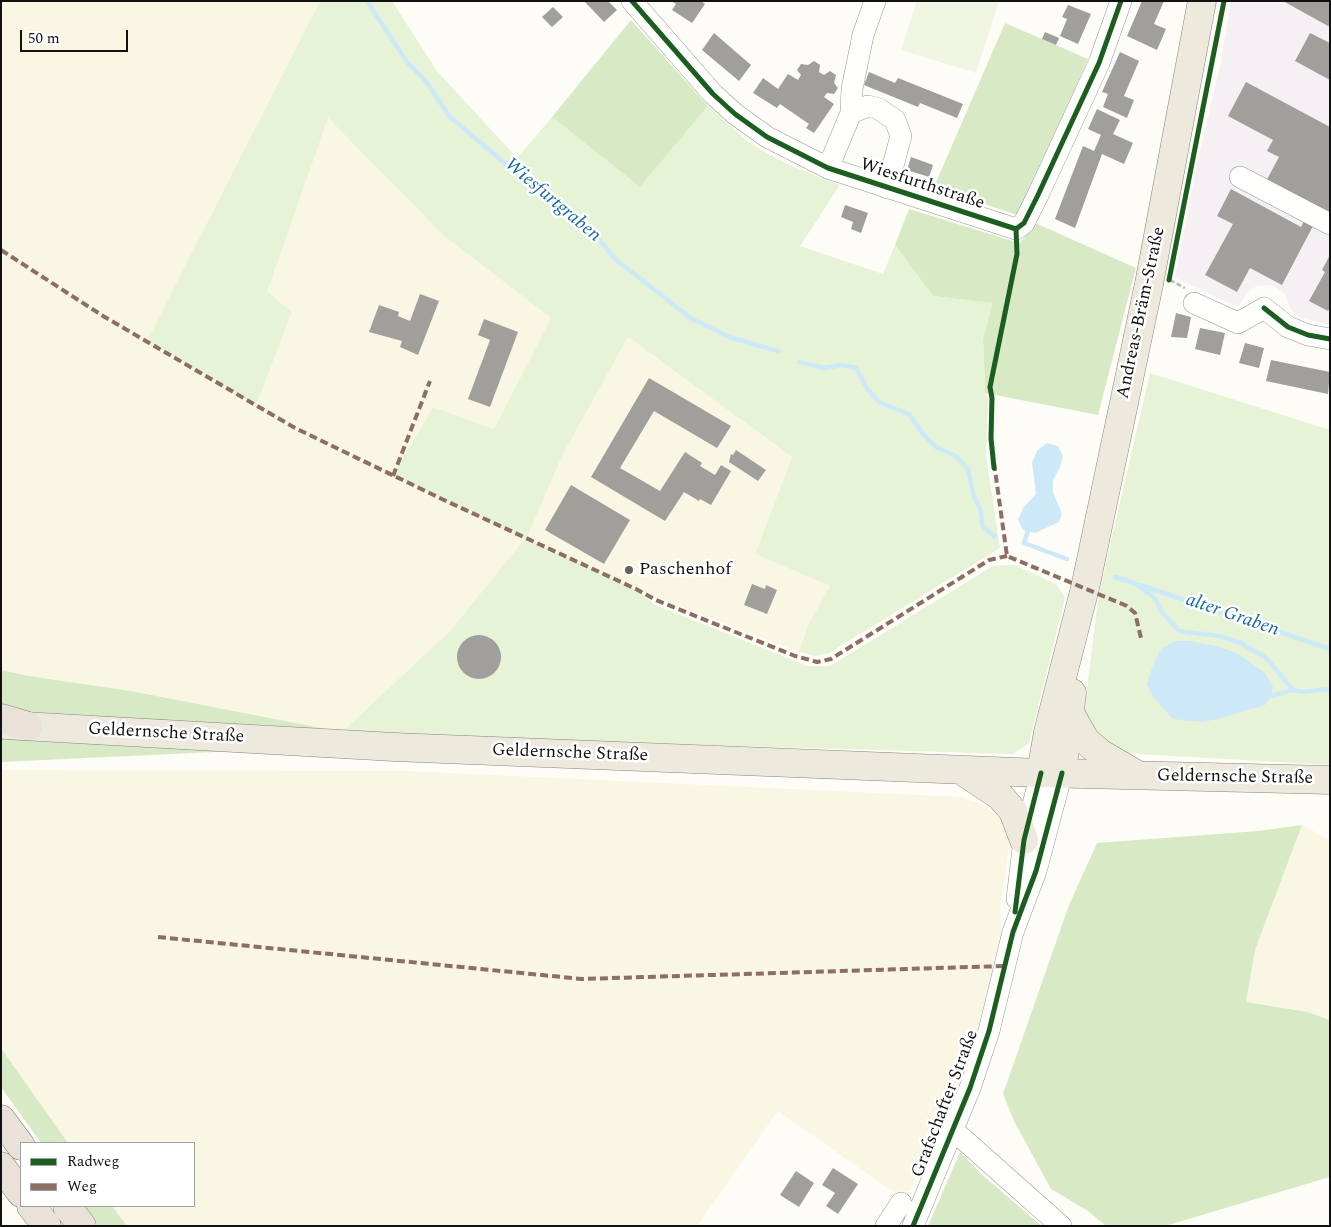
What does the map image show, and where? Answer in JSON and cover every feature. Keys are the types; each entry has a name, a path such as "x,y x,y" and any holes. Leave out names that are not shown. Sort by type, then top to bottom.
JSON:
{"highway":[{"path":"1,718 14,726"},
{"path":"1,1119 20,1145"},
{"path":"1,1166 18,1191"},
{"path":"31,1207 47,1226"},
{"path":"68,1207 82,1226"}],"main road":[{"name":"Andreas-Bräm-Straße","path":"1051,773 1076,624 1149,284 1202,1"},
{"path":"994,771 1024,757 1062,713"},
{"name":"Geldernsche Straße","path":"1062,713 1086,741 1139,776"},
{"name":"Geldernsche Straße","path":"14,726 394,747 961,770 1330,780"},
{"path":"961,770 1000,796 1013,811 1024,840"}],"street":[{"name":"Wiesfurthstraße","path":"632,1 713,94 766,138 828,168 1016,229 1024,223 1099,63 1122,1"},
{"path":"828,168 851,113 852,89 863,35 875,1"},
{"path":"851,113 868,106 879,109 895,120 901,136 887,188"},
{"path":"1240,178 1330,224"},
{"path":"1194,303 1238,323 1264,308 1288,327 1308,335 1330,339"},
{"name":"Grafschafter Straße","path":"913,1226 970,1088 989,1031 1013,932 1024,840 1051,773"},
{"name":"Grafschafter Straße","path":"1013,932 1036,871 1051,773"},
{"path":"953,1130 1061,1226"},
{"path":"886,1226 901,1203"}],"shaded area":[{"path":"1,1 320,1 147,342 256,405 267,292 327,117 444,236 551,318 494,429 433,407 393,475 526,538 563,454 628,337 792,457 755,554 830,586 809,623 799,652 636,589 526,539 450,631 342,732 131,691 1,670"},
{"path":"1231,1 1330,1 1330,325 1301,318 1290,308 1285,294 1272,285 1257,286 1250,290 1238,307 1175,278 1197,164 1221,62"},
{"path":"1,770 408,771 962,797 985,806 1000,819 1010,841 1000,910 1004,966 970,1088 931,1143 910,1191 893,1192 778,1111 697,1226 127,1226 113,1207 195,1207 195,1142 67,1142 1,1048"},
{"path":"1302,825 1330,840 1330,1020 1308,1012 1245,1002 1255,950"}],"green space":[{"path":"320,1 392,1 437,71 517,158 552,117 640,187 708,106 747,141 770,155 794,167 840,185 800,246 883,274 895,245 933,296 994,303 983,339 985,393 988,398 986,456 1000,548 829,653 815,656 799,652 809,623 830,586 755,554 792,457 628,337 563,454 526,539 636,589 655,605 807,666 830,666 993,566 1015,565 1057,585 1065,598 1029,743 1013,754 493,739 342,732 450,631 525,539 393,475 433,407 494,429 551,318 444,236 328,118 267,292 292,312 256,405 147,341"},
{"path":"917,1 999,1 976,73 901,50"},
{"path":"631,20 708,106 640,187 552,117"},
{"path":"1005,23 1088,59 1020,216 934,187"},
{"path":"909,209 1019,243 1033,222 1136,268 1098,415 985,393 983,339 993,303 933,296 895,245"},
{"path":"1150,373 1330,430 1330,765 1122,753 1098,738 1084,713 1099,593"},
{"path":"1,670 131,691 342,732 493,739 1,762 1,738 11,709 1,707"},
{"path":"1302,825 1255,950 1246,1002 1308,1012 1330,1020 1330,1177 1165,1226 1106,1226 1088,1211 1051,1189 1014,1121 1003,1094 1069,905 1097,843 1258,831"},
{"path":"1,1048 67,1142 40,1142 1,1087"},
{"path":"960,1152 980,1173 1042,1226 928,1226"},
{"path":"85,1207 113,1207 127,1226 98,1226"}],"water":[{"path":"1047,443 1058,446 1063,456 1053,480 1053,492 1062,514 1059,522 1035,533 1023,530 1018,520 1023,508 1036,494 1032,462 1037,451"},
{"path":"1176,641 1190,641 1237,653 1265,673 1273,687 1271,696 1265,705 1221,718 1203,722 1173,719 1153,697 1147,684 1153,665 1162,648"}],"building":[{"path":"584,1 608,1 617,10 604,22"},
{"path":"671,1 701,1 705,4 692,23 672,10 676,4"},
{"path":"1142,1 1164,1 1154,24 1166,29 1157,50 1127,36"},
{"path":"1283,1 1330,1 1330,26 1328,26"},
{"path":"1068,5 1091,14 1078,44 1060,36 1067,19 1062,17"},
{"path":"553,7 563,17 552,27 542,17"},
{"path":"1045,32 1059,38 1056,45 1042,39"},
{"path":"714,33 751,65 739,81 702,50"},
{"path":"1310,33 1330,43 1330,80 1295,61"},
{"path":"1120,52 1139,61 1124,96 1134,100 1127,118 1103,107 1108,94 1102,92"},
{"path":"814,61 820,65 819,72 824,75 830,71 836,75 834,83 838,88 834,94 827,93 824,97 834,104 814,133 806,128 809,124 780,104 777,108 753,93 763,78 778,89 788,74 798,80 801,75 797,70 801,64 808,65"},
{"path":"869,72 895,83 898,78 963,104 957,118 920,103 918,107 864,85"},
{"path":"1246,82 1330,127 1330,220 1264,185 1279,157 1267,151 1273,140 1228,116"},
{"path":"1097,109 1120,120 1113,134 1133,143 1124,164 1102,154 1075,228 1055,219 1083,146 1094,151 1101,135 1088,129"},
{"path":"911,157 933,165 929,177 907,170"},
{"path":"1231,189 1301,227 1304,221 1313,226 1282,285 1250,268 1237,292 1205,275 1233,224 1217,216"},
{"path":"845,205 868,213 861,233 851,229 853,222 841,217"},
{"path":"1330,255 1330,308 1328,311 1309,301 1325,272 1322,270"},
{"path":"420,294 439,301 418,355 400,347 402,341 369,332 379,305 399,312 398,316 410,321"},
{"path":"1176,313 1191,317 1187,338 1171,337"},
{"path":"484,319 518,332 490,407 468,399 490,340 478,335"},
{"path":"1200,328 1225,333 1220,355 1195,349"},
{"path":"1245,343 1264,348 1259,368 1239,363"},
{"path":"1271,360 1330,372 1328,394 1266,381"},
{"path":"649,378 731,426 717,448 654,411 620,468 660,491 685,452 702,463 700,466 715,475 721,465 731,471 711,505 700,499 699,501 684,492 665,521 591,477"},
{"path":"736,450 766,470 758,481 729,462 731,454 733,455"},
{"path":"571,485 630,520 604,564 545,530"},
{"path":"752,584 765,589 766,585 777,590 767,614 744,605"},
{"path":"479,635 491,639 497,645 501,657 497,669 491,675 479,679 467,675 461,669 457,657 461,645 467,639"},
{"path":"833,1168 858,1184 838,1214 826,1206 835,1193 822,1185"},
{"path":"796,1171 814,1183 799,1207 780,1195"}],"waterway":[{"name":"Wiesfurtgraben","path":"367,1 407,62 425,80 450,117 533,187 592,231 615,259 692,319 729,337 778,351"},
{"name":"Wiesfurtgraben","path":"799,362 824,368 842,365 856,368 868,390 879,402 910,415 922,433 936,447 957,457 968,469 973,493 981,512 982,525 995,537"},
{"name":"Wiesfurtgraben","path":"1028,531 1024,543 1067,559"},
{"name":"Wiesfurtgraben","path":"1115,577 1134,583 1154,597 1161,611 1179,631 1219,636 1241,643 1266,658 1293,690 1303,692 1330,689"},
{"name":"alter Graben","path":"1140,585 1330,649"},
{"path":"1271,696 1293,690"}],"marked path":[{"path":"1,250 103,316 295,428 656,600 795,656 817,662 831,659 989,560 1007,556"},
{"path":"393,476 430,381"},
{"path":"994,463 1007,556 1127,606 1135,613 1141,638"},
{"path":"158,937 582,979 1004,966"}],"cycle path":[{"path":"632,1 713,94 735,114 767,137 828,168 1016,229 1024,223 1099,63 1121,1"},
{"path":"1169,280 1224,1"},
{"path":"994,468 991,438 992,398 990,387 1017,254 1016,229"},
{"path":"1264,308 1288,327 1308,335 1330,339"},
{"path":"1015,912 1024,840 1041,773"},
{"path":"913,1226 970,1088 989,1031 1013,932 1036,871 1062,773"}],"place":[{"name":"Paschenhof","path":"629,570"}]}
